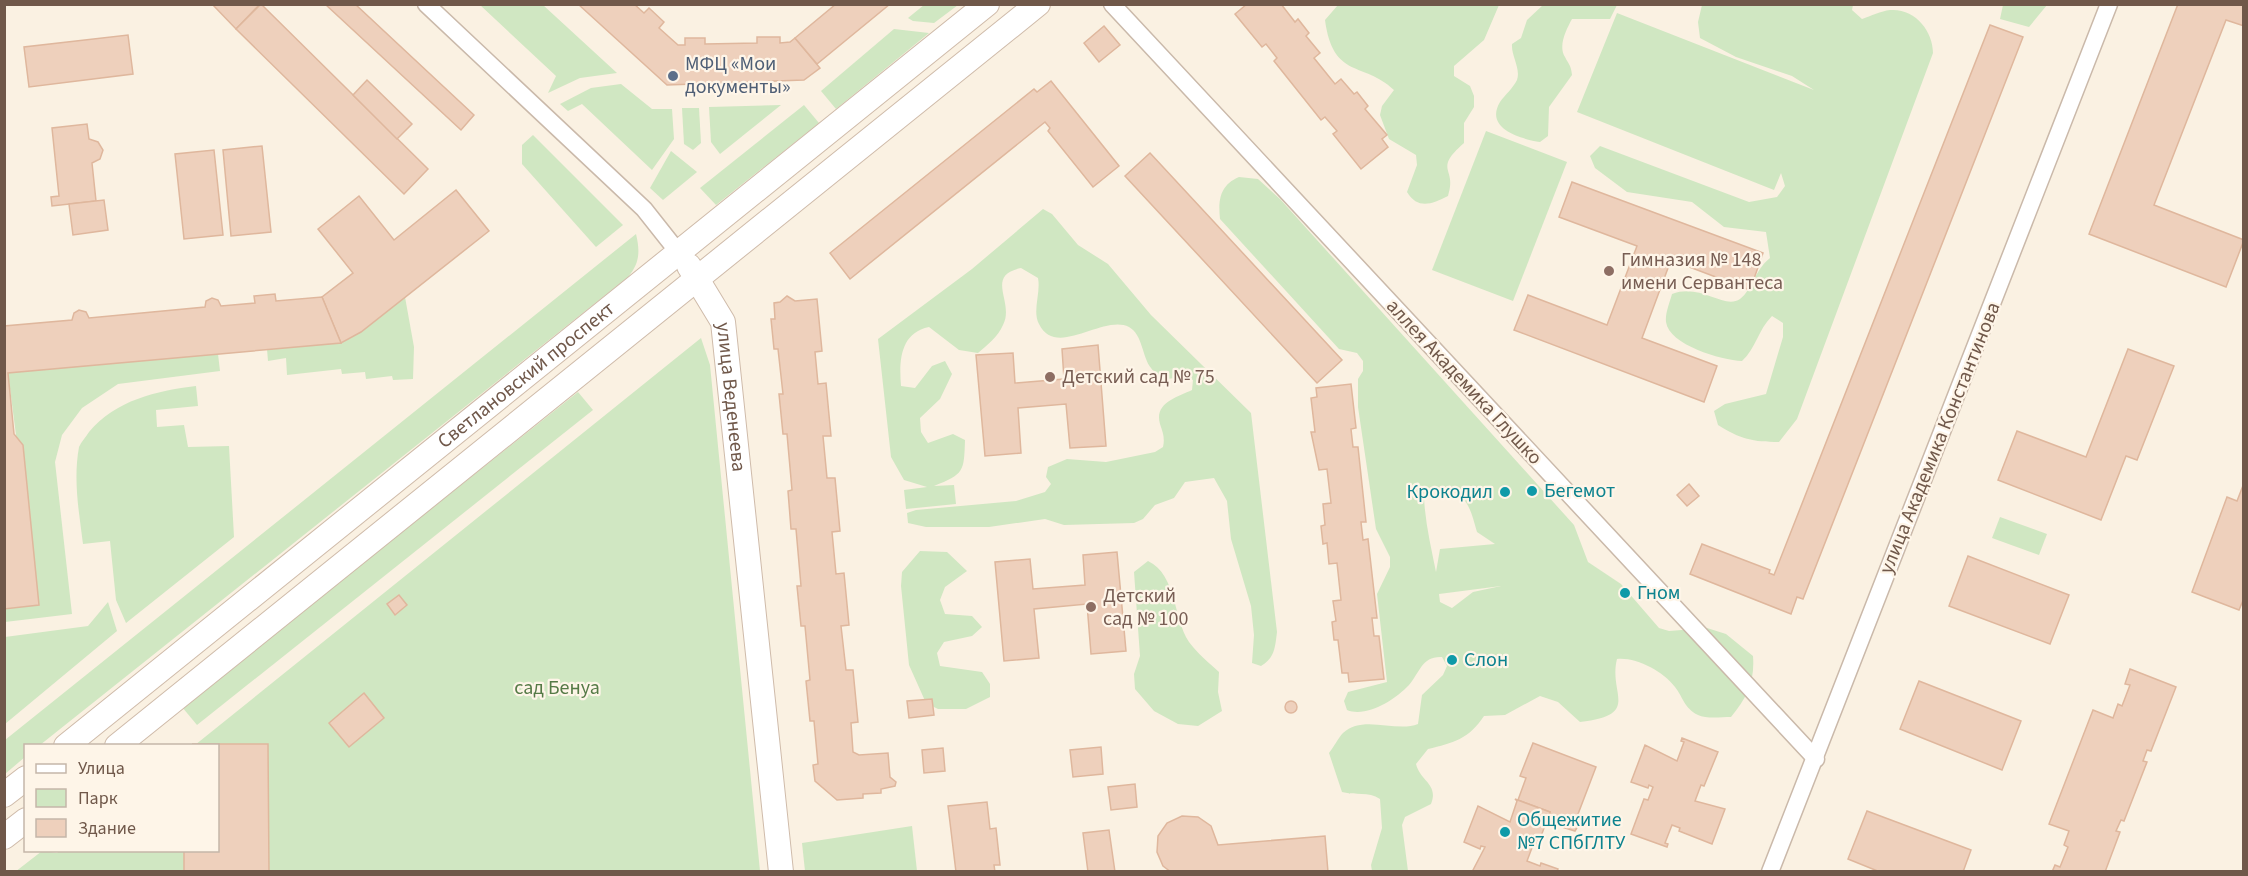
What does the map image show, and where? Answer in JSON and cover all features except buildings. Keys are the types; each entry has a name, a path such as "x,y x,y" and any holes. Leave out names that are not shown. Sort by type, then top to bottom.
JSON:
{"main road":[{"name":"Светлановский проспект","path":"68,744 987,4"},
{"name":"Светлановский проспект","path":"119,744 1038,4"},
{"name":"улица Веденеева","path":"678,252 697,277 723,322 781,872"},
{"path":"4,795 24,780"},
{"path":"4,837 24,822"}],"street":[{"name":"улица Веденеева","path":"426,4 644,209 678,252"},
{"name":"аллея Академика Глушко","path":"1112,4 1816,759"},
{"name":"улица Академика Константинова","path":"1770,872 2109,4"}],"green space":[{"path":"2003,4 2047,5 2029,27 2000,19"},
{"path":"480,5 543,5 617,73 580,78 548,93 556,76"},
{"path":"924,5 958,5 934,23 913,21 908,18"},
{"path":"1338,5 1499,5 1484,40 1454,66 1454,76 1470,86 1474,96 1474,107 1464,123 1464,143 1449,159 1448,196 1426,204 1411,198 1407,192 1417,165 1416,155 1389,139 1380,115 1382,106 1394,90 1372,75 1351,67 1335,52 1329,39 1325,20"},
{"path":"1543,5 1617,5 1610,19 1572,19 1565,33 1562,48 1572,75 1549,107 1548,136 1540,142 1507,131 1497,119 1496,111 1518,76 1512,44 1521,38 1527,20"},
{"path":"1702,5 1853,5 1852,10 1862,19 1890,10 1899,10 1921,22 1932,45 1933,53 1797,419 1779,442 1754,440 1733,434 1718,425 1714,411 1725,404 1766,394 1783,337 1783,323 1772,316 1742,361 1722,358 1697,350 1676,338 1666,322 1672,294 1693,292 1727,301 1740,299 1748,290 1760,268 1770,258 1766,232 1724,227 1692,202 1627,192 1595,168 1590,156 1600,146 1749,202 1777,197 1785,186 1781,173 1774,190 1577,112 1617,13 1814,90 1792,76 1736,57 1700,38 1698,22"},
{"path":"894,29 929,33 836,109 821,91"},
{"path":"621,84 652,109 672,109 674,139 652,170 582,104 568,111 560,104 591,88"},
{"path":"781,105 720,154 711,142 709,107"},
{"path":"804,105 819,123 716,205 700,188"},
{"path":"682,108 699,108 701,143 693,150 684,144"},
{"path":"1486,131 1567,162 1513,301 1432,270"},
{"path":"533,135 623,225 596,247 522,164 522,145"},
{"path":"671,151 697,172 663,200 650,188"},
{"path":"1239,177 1258,179 1280,199 1574,525 1588,562 1621,584 1659,628 1669,631 1707,628 1726,634 1753,656 1753,673 1749,689 1731,717 1698,715 1690,709 1675,687 1664,676 1649,666 1624,659 1617,659 1615,671 1617,708 1611,714 1599,719 1580,722 1558,702 1540,696 1505,715 1484,716 1472,730 1460,739 1428,749 1416,764 1421,775 1431,787 1433,797 1431,804 1405,817 1402,825 1408,871 1372,871 1371,865 1382,828 1380,799 1371,795 1342,792 1329,753 1343,733 1360,725 1400,727 1418,724 1422,695 1443,675 1447,666 1442,657 1430,659 1422,666 1409,685 1388,702 1363,712 1347,710 1344,701 1348,692 1387,682 1377,594 1390,567 1390,557 1376,529 1358,407 1358,379 1363,371 1363,361 1357,353 1339,349 1220,219 1220,199 1224,189","holes":["1433,489 1459,495 1468,506 1477,532 1495,544 1440,549 1436,572 1424,497","1501,586 1473,592 1452,608 1440,602 1439,594"]},
{"path":"1043,209 1052,214 1078,245 1108,264 1151,315 1251,413 1277,632 1272,656 1261,666 1252,663 1254,635 1251,606 1231,539 1227,501 1214,478 1185,482 1174,498 1155,505 1143,519 1134,523 1064,525 1045,519 989,527 926,527 908,523 907,513 916,510 1016,501 1045,492 1051,484 1046,477 1048,467 1067,459 1106,462 1155,452 1164,444 1160,411 1174,398 1192,390 1193,380 1185,377 1166,379 1154,371 1148,363 1137,335 1129,327 1106,326 1068,337 1047,334 1037,319 1038,278 1021,268 1010,272 1004,277 1002,283 1006,308 1003,325 995,337 978,353 959,350 929,327 912,335 903,349 900,367 901,386 915,388 932,366 945,361 952,374 940,399 920,418 921,432 928,443 953,434 965,440 963,465 957,475 934,486 954,485 956,504 906,509 904,490 927,487 904,480 891,457 878,339 972,269"},
{"path":"636,234 638,257 628,277 41,744 24,744 24,758 5,774 5,740"},
{"path":"405,297 414,347 413,379 393,380 392,376 366,379 365,372 342,374 341,369 287,375 286,358 268,361 267,349 341,343 361,332"},
{"name":"сад Бенуа","path":"701,338 710,365 760,871 15,872 41,852 219,852 219,744 196,744"},
{"path":"218,354 220,371 118,384 82,408 62,435 55,462 72,614 5,622 4,609 38,605 8,373"},
{"path":"196,386 198,406 156,410 157,427 184,425 188,447 229,446 234,537 126,623 116,600 110,541 83,544 77,484 79,447 100,421 124,405 152,394"},
{"path":"578,392 593,410 197,725 182,707"},
{"path":"2000,517 2047,534 2039,555 1992,538"},
{"path":"920,551 947,552 967,571 945,587 940,600 945,614 972,616 982,627 972,636 944,642 937,653 940,666 982,672 990,684 990,697 966,709 938,709 926,703 909,665 901,586 902,572"},
{"path":"1148,561 1164,576 1189,642 1219,672 1218,692 1222,711 1198,726 1178,724 1154,711 1135,689 1134,674 1140,656 1134,572"},
{"path":"108,602 117,631 5,724 5,637 88,626"},
{"path":"912,826 917,871 805,871 802,843"}],"place":[{"name":"МФЦ «Мои документы»","path":"673,76"},
{"name":"Гимназия № 148 имени Сервантеса","path":"1609,271"},
{"name":"Детский сад № 75","path":"1050,377"},
{"name":"Бегемот","path":"1532,491"},
{"name":"Крокодил","path":"1505,492"},
{"name":"Гном","path":"1625,593"},
{"name":"Детский сад № 100","path":"1091,607"},
{"name":"Слон","path":"1452,660"},
{"name":"Общежитие №7 СПбГЛТУ","path":"1505,832"}]}
